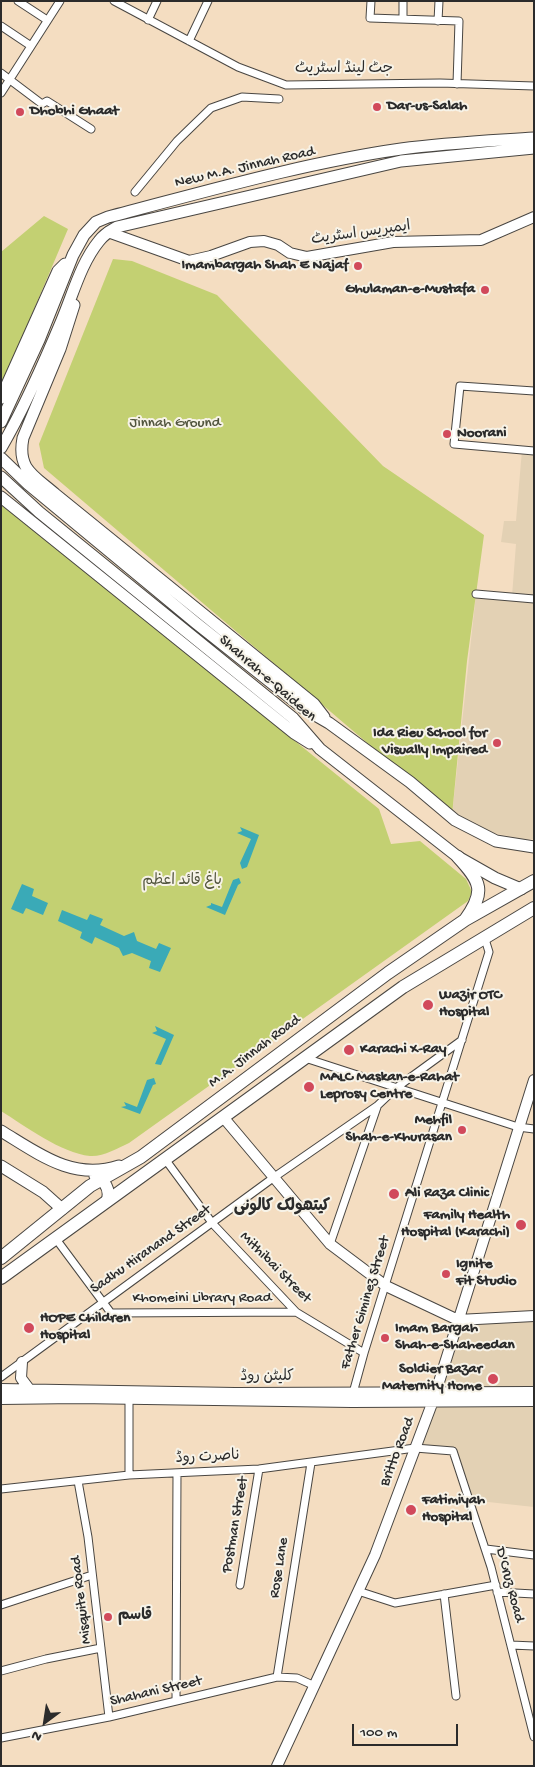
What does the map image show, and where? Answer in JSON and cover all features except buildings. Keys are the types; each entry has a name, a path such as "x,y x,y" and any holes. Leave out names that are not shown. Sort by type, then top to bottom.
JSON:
{"highway":[{"path":"458,856 478,882 480,891 477,902 465,920"},
{"name":"M.A. Jinnah Road","path":"1,1278 56,1239 105,1188 137,1160 388,973 465,920 528,889 534,881"},
{"name":"M.A. Jinnah Road","path":"1,1258 62,1209 165,1159 403,987 484,936 534,908"}],"main road":[{"name":"New M.A. Jinnah Road","path":"1,422 39,340 73,255 84,235 96,222 266,177 401,149 534,138"},
{"name":"New M.A. Jinnah Road","path":"108,232 117,227 401,161 534,148"},
{"path":"1,448 51,347 85,264 100,240 108,232"},
{"path":"1,398 58,271 73,255"},
{"path":"85,264 70,322 23,438 20,453 22,462 27,470 62,500 314,704 329,722"},
{"name":"Shahrah-e-Qaideen","path":"1,458 48,501 303,708 329,722 410,782 455,820 496,841 534,847"},
{"name":"Shahrah-e-Qaideen","path":"1,477 40,512 293,718 320,749 458,856 495,878 528,889"},
{"path":"1,497 294,733 320,749"},
{"path":"293,718 303,708"},
{"path":"1,1131 60,1164 84,1172 105,1188"},
{"path":"84,1172 108,1170 137,1160"},
{"path":"1,1166 43,1192 62,1209"}],"street":[{"path":"18,1 47,20"},
{"path":"1,93 60,1"},
{"name":"جٹ لینڈ اسٹریٹ","path":"114,1 238,67 286,85 457,84 534,86"},
{"path":"148,20 157,1"},
{"path":"188,41 208,1"},
{"path":"371,1 370,18 459,21 457,84"},
{"path":"403,19 404,1"},
{"path":"438,21 439,1"},
{"path":"1,26 31,46"},
{"path":"1,73 29,97 42,104 47,101 91,129"},
{"path":"135,192 177,141 211,108 242,97 279,100"},
{"name":"ایمپریس اسٹریٹ","path":"108,232 189,261 211,256 250,242 264,240 278,244 290,253 307,257 393,242 481,240 534,217"},
{"path":"534,391 460,386 454,444 534,451"},
{"path":"476,594 534,598"},
{"name":"Father Giminez Street","path":"353,1393 489,952 484,936"},
{"name":"Sadhu Hiranand Street","path":"1,1376 101,1302 213,1224 273,1178 377,1106 396,1088 462,1040"},
{"path":"303,1058 518,1127 534,1129"},
{"name":"Britto Road","path":"278,1766 375,1556 434,1397 534,1080"},
{"path":"330,1244 377,1106"},
{"path":"223,1117 330,1244 386,1286 458,1320 534,1316"},
{"name":"Mithibai Street","path":"165,1159 213,1224 296,1312 364,1353"},
{"name":"Khomeini Library Road","path":"56,1239 110,1313 296,1312"},
{"path":"22,1362 21,1378 30,1390"},
{"name":"کلیٹن روڈ","path":"1,1390 353,1393 534,1401"},
{"name":"کلیٹن روڈ","path":"1,1399 434,1397 534,1392"},
{"path":"129,1399 129,1475"},
{"name":"ناصرت روڈ","path":"1,1489 129,1475 259,1469 415,1448"},
{"name":"D'Cruz Road","path":"415,1448 453,1451 486,1549 534,1737"},
{"name":"Rose Lane","path":"277,1677 311,1463"},
{"name":"Postman Street","path":"240,1585 259,1469"},
{"path":"176,1701 177,1473"},
{"name":"Misquite Road","path":"78,1481 92,1575 109,1717"},
{"path":"486,1549 534,1555"},
{"path":"1,1604 92,1575"},
{"path":"358,1591 395,1603 444,1594 497,1588 534,1594"},
{"path":"444,1594 456,1696"},
{"path":"511,1645 534,1646"},
{"path":"1,1671 46,1659 101,1648"},
{"name":"Shahani Street","path":"1,1738 109,1717 277,1677 297,1678 315,1686"}],"shaded area":[{"name":"Ida Rieu School for Visually Impaired","path":"522,450 534,451 534,839 523,839 489,832 452,815 476,594 512,596 516,544 501,542 504,521 516,521"},
{"path":"534,1316 534,1507 470,1500 453,1451 415,1448 458,1320"}],"green space":[{"path":"44,216 68,229 1,387 1,252"},
{"name":"Jinnah Ground","path":"113,259 132,261 217,295 383,466 484,535 467,661 452,815 44,468 39,444"},
{"name":"باغ قائد اعظم","path":"1,503 379,809 391,844 420,841 466,879 472,892 468,901 129,1143 110,1152 95,1156 67,1150 1,1111"}],"water":[{"path":"240,827 259,835 247,867 242,869 240,863 251,839 237,833 242,831"},
{"path":"239,878 241,883 238,885 225,915 206,907 211,905 211,903 222,907 233,880"},
{"path":"22,884 34,889 32,896 48,903 43,915 26,908 23,914 11,909"},
{"path":"62,910 87,920 90,914 103,919 100,925 124,936 134,932 137,941 156,949 159,943 171,948 160,972 149,968 151,961 132,953 123,956 119,948 95,937 92,944 80,938 82,932 58,921"},
{"path":"155,1026 174,1035 161,1065 155,1064 166,1039 152,1033 157,1031"},
{"path":"154,1078 156,1084 153,1085 140,1114 121,1107 126,1106 124,1102 137,1107 147,1080"}],"place":[{"name":"Dar-us-Salah","path":"377,107"},
{"name":"Dhobhi Ghaat","path":"20,112"},
{"name":"Imambargah Shah E Najaf","path":"358,266"},
{"name":"Ghulaman-e-Mustafa","path":"485,290"},
{"name":"Noorani","path":"447,434"},
{"name":"Ida Rieu School for Visually Impaired","path":"497,743"},
{"name":"Wazir OTC Hospital","path":"428,1005"},
{"name":"Karachi X-Ray","path":"349,1050"},
{"name":"MALC Maskan-e-Rahat Leprosy Centre","path":"309,1087"},
{"name":"Mehfil Shah-e-Khurasan","path":"462,1130"},
{"name":"Ali Raza Clinic","path":"394,1194"},
{"name":"Family Health Hospital (Karachi)","path":"521,1225"},
{"name":"Ignite Fit Studio","path":"446,1274"},
{"name":"HOPE Children Hospital","path":"29,1328"},
{"name":"Imam Bargah Shah-e-Shaheedan","path":"385,1338"},
{"name":"Soldier Bazar Maternity Home","path":"493,1379"},
{"name":"Fatimiyah Hospital","path":"411,1510"},
{"name":"قاسم","path":"108,1617"}],"district":[{"name":"کیتھولک کالونی","path":"282,1208"}]}
